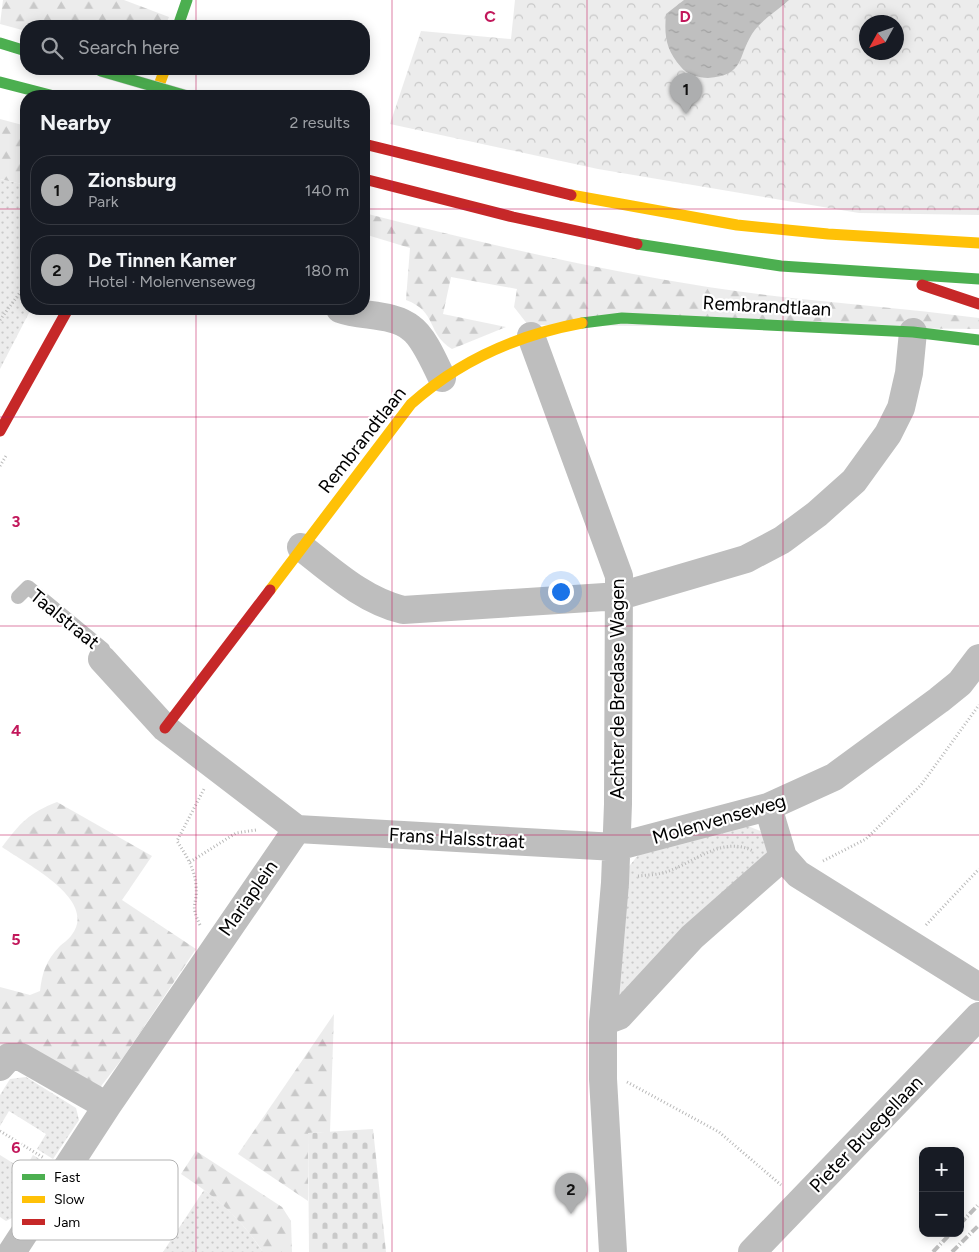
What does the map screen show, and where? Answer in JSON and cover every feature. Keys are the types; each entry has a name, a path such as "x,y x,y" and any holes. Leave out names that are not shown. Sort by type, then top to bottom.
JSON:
{"main road":[{"path":"180,20 187,0"},
{"path":"0,43 20,48"},
{"path":"114,75 166,90"},
{"path":"157,90 162,75"},
{"path":"0,82 31,90"},
{"path":"370,146 480,175 663,214 738,225 833,235 979,243"},
{"path":"370,181 567,230 664,249 732,259 893,276 979,279"},
{"path":"893,276 979,304"},
{"path":"0,431 65,315"},
{"name":"Rembrandtlaan","path":"165,728 411,404 442,378 471,360 531,336 587,321 622,318 913,332 979,340"}],"street":[{"path":"370,315 399,321 412,328 431,355 442,378"},
{"path":"301,547 359,592 385,606 403,610 620,596 746,559 782,540 817,514 854,481 888,434 900,408 909,373 913,332"},
{"name":"Achter de Bredase Wagen","path":"531,336 619,576 616,861"},
{"name":"Molenvenseweg","path":"616,861 768,807 834,777 939,700 960,682 979,658"},
{"name":"Taalstraat","path":"102,659 165,728"},
{"path":"165,728 297,828"},
{"path":"768,807 784,866 979,987"},
{"name":"Frans Halsstraat","path":"297,828 616,861"},
{"name":"Mariaplein","path":"71,1160 297,828"},
{"path":"613,1252 603,1079 603,1022 616,861"},
{"path":"603,1022 619,1016 692,937 784,866"},
{"name":"Pieter Bruegellaan","path":"752,1252 979,1016"},
{"path":"0,1067 9,1057 21,1057 106,1106"}],"lane":[{"name":"Taalstraat","path":"18,597 28,587 104,649 102,659"}],"path":[{"path":"0,320 20,292"},
{"path":"616,861 638,876 666,872 706,852 741,845 784,866 866,839 921,785 979,704"},
{"path":"212,950 193,908 196,887 190,862 177,841 215,766"},
{"path":"190,862 236,833 258,830"},
{"path":"909,944 979,869"},
{"path":"603,1079 625,1081 719,1132 801,1202"},
{"path":"0,1131 48,1160"}],"green space":[{"path":"3,0 124,0 169,17 168,20 20,20 20,29 0,24"},
{"path":"515,0 979,0 979,215 859,213 598,169 390,124 421,31 511,39"},
{"path":"0,119 20,124 20,184 0,179"},
{"path":"0,179 20,184 20,315 28,315 0,369"},
{"path":"370,214 535,254 665,280 776,296 979,318 979,329 528,325 514,307 517,289 451,277 443,314 506,327 452,349 438,336 423,310 406,300 410,248 370,236"},
{"path":"57,802 152,856 122,900 196,949 125,1055 92,1098 0,1047 0,987 30,995 40,991 42,978 48,962 55,951 71,936 77,923 76,909 56,884 2,847 14,831 32,815"},
{"path":"745,825 763,832 772,849 620,1006 615,964 626,870 639,854"},
{"path":"334,1014 330,1132 308,1133 308,1201 238,1154"},
{"path":"26,1077 76,1108 79,1120 53,1159 37,1149 46,1134 9,1111 0,1126 0,1095 10,1079"},
{"path":"373,1129 386,1252 309,1252 308,1133"},
{"path":"196,1151 282,1207 291,1221 292,1252 263,1252 236,1217 181,1174"},
{"path":"0,1155 12,1162 12,1218 6,1221 0,1217"},
{"path":"33,1155 41,1160 30,1160"},
{"path":"204,1190 236,1218 263,1252 163,1252 171,1240 178,1240 178,1229"}],"water":[{"path":"684,0 789,0 755,29 734,69 720,76 708,78 686,72 676,61 669,49 665,29 666,14"}],"railway":[{"path":"964,1220 979,1204"},
{"path":"952,1252 979,1225"},
{"path":"933,1252 947,1237"}],"traffic: fast":[{"path":"180,20 187,0"},
{"path":"0,43 20,49"},
{"path":"115,75 166,90"},
{"path":"0,82 31,90"},
{"path":"637,244 781,266 979,279"},
{"path":"582,323 622,318 913,332 979,340"}],"traffic: slow":[{"path":"157,90 163,75"},
{"path":"571,195 737,225 828,234 979,243"},
{"path":"270,590 411,404 449,374 512,342 582,323"}],"traffic: jam":[{"path":"370,145 571,195"},
{"path":"370,181 513,217 637,244"},
{"path":"922,285 979,304"},
{"path":"0,431 65,315"},
{"path":"165,728 270,590"}],"place":[{"name":"Zionsburg","path":"686,114"},
{"name":"De Tinnen Kamer","path":"571,1214"}]}
